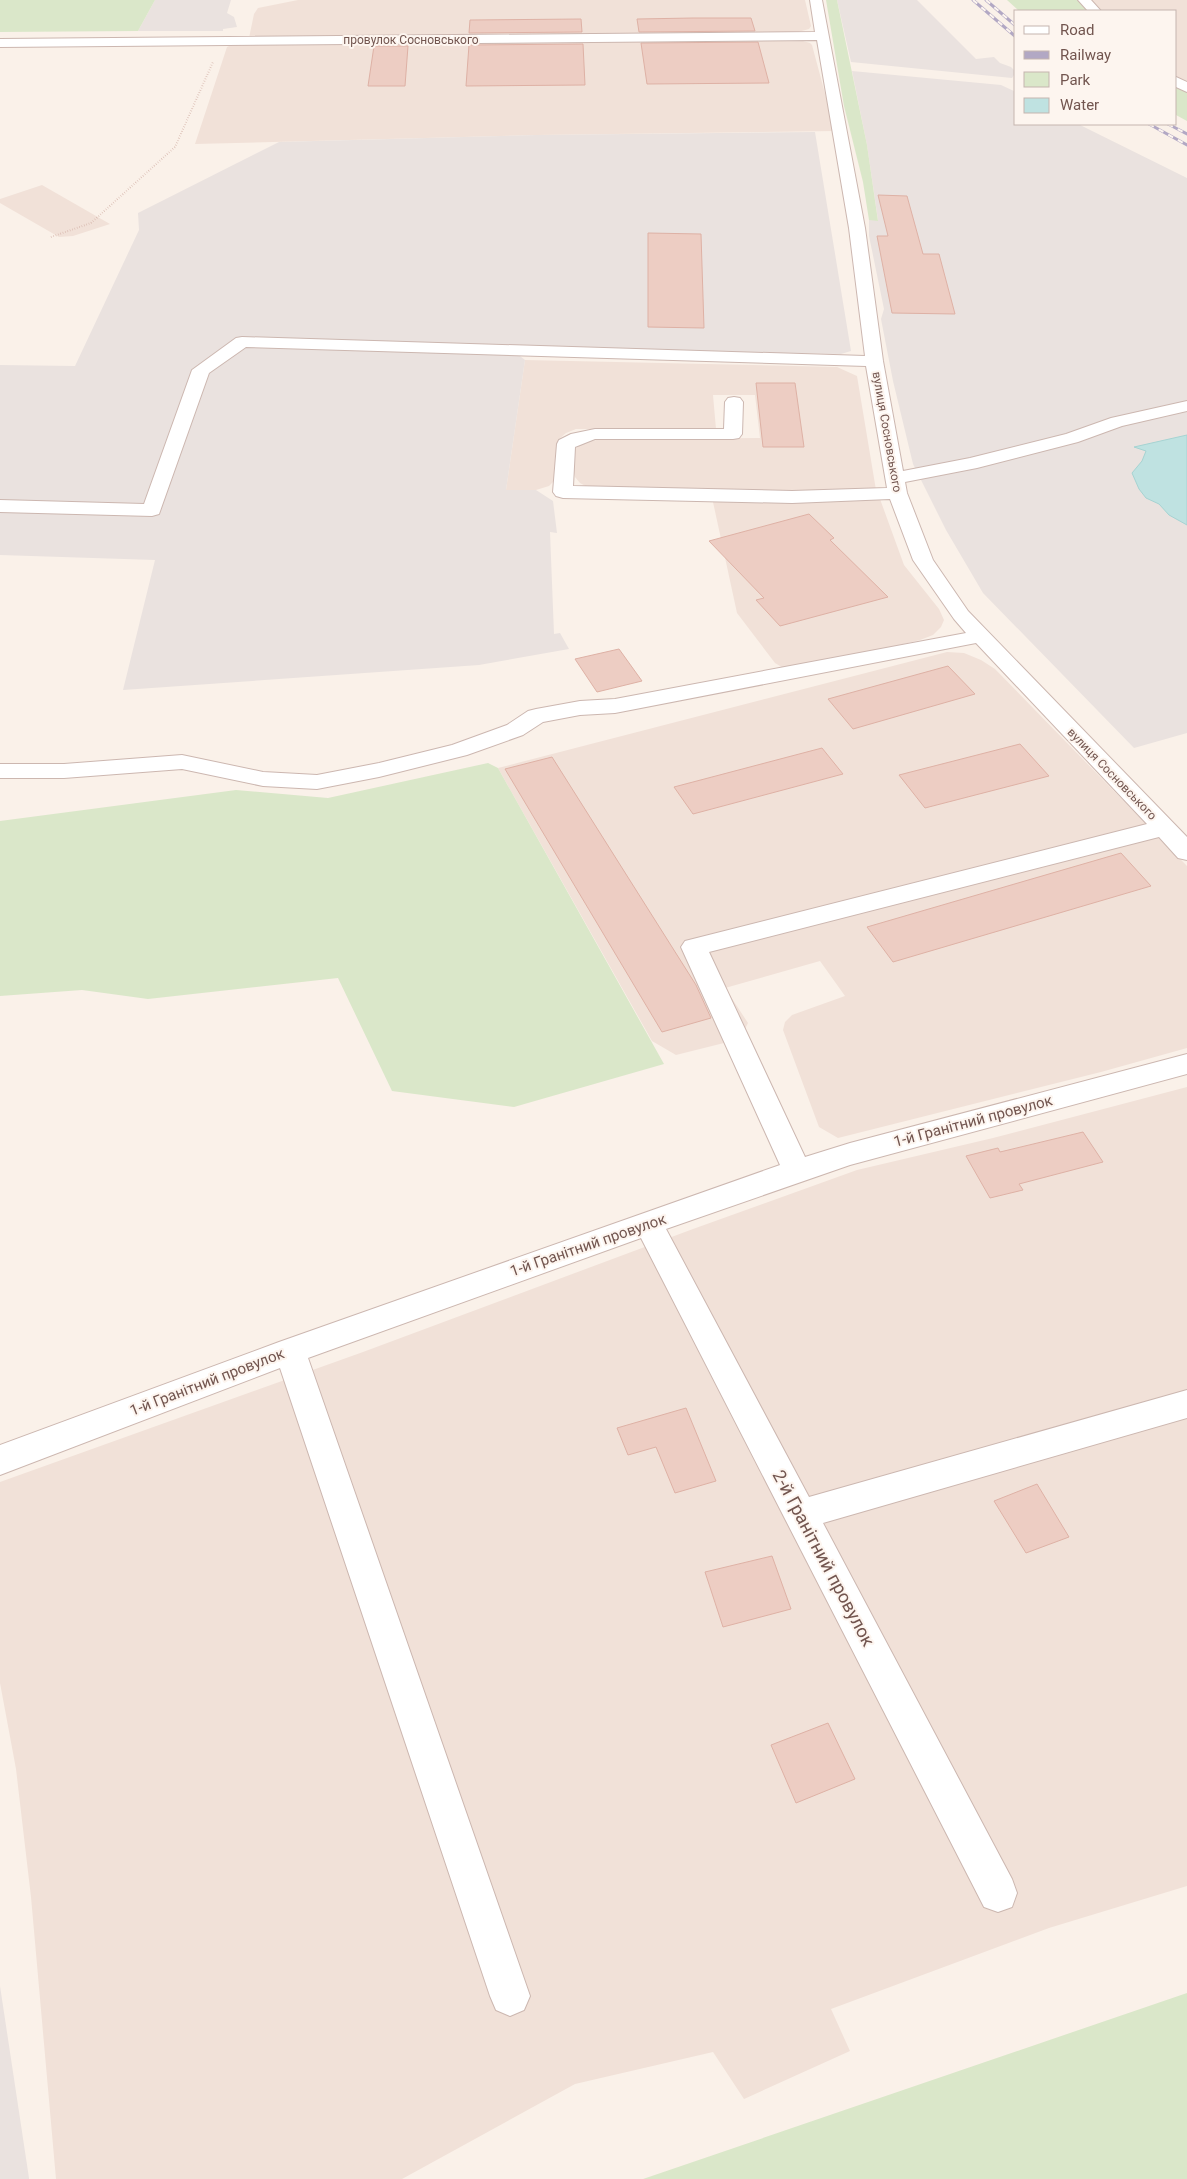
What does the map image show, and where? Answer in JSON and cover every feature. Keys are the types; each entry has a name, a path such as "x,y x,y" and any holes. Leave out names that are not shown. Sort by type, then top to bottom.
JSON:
{"street":[{"name":"вулиця Сосновського","path":"816,0 857,228 874,361 896,485 923,560 962,615 1187,852"},
{"path":"1084,0 1094,10"},
{"name":"провулок Сосновського","path":"0,43 822,36"},
{"path":"0,506 152,510 201,370 242,342 874,361"},
{"path":"734,402 733,434 595,434 578,438 566,444 563,492 792,497 896,485 1072,438 1118,422 1187,406"},
{"path":"0,771 64,771 182,762 263,779 317,782 379,770 459,750 515,730 536,716 580,708 616,706 981,636"},
{"path":"797,1171 694,947 1164,828"},
{"name":"1-й Гранітний провулок","path":"0,1460 290,1351 797,1171 850,1154 1187,1064"},
{"name":"2-й Гранітний провулок","path":"649,1224 998,1893"},
{"path":"290,1351 510,1996"},
{"path":"801,1514 1187,1404"}],"path":[{"path":"51,237 91,223 175,147 223,41"}],"shaded area":[{"path":"155,0 231,0 227,13 234,17 237,27 223,29 223,31 138,31"},
{"path":"298,0 805,0 811,26 809,29 798,32 249,38 254,14 258,8"},
{"path":"837,0 917,0 976,59 994,57 1000,63 1011,67 1014,70 1014,75 1012,78 851,62"},
{"path":"1090,0 1187,0 1187,84 1177,79 1177,10 1101,10"},
{"path":"729,40 803,41 810,43 835,131 537,135 195,144 227,47 231,45"},
{"path":"852,71 1001,85 1014,91 1014,125 1080,125 1187,178 1187,733 1134,748 983,593 946,530 913,464 893,381 881,319 884,309 869,236 869,220 878,220 867,145"},
{"path":"815,132 851,351 841,354 511,349 525,360 506,490 536,490 553,501 557,533 550,532 554,634 560,633 569,649 479,665 123,690 155,560 0,555 0,365 75,366 139,230 138,213 279,142 537,135"},
{"path":"42,185 110,224 73,236 59,237 0,203 0,199"},
{"path":"525,360 837,367 857,376 876,490 792,493 591,489 580,483 575,477 573,468 575,449 591,441 602,439 760,438 755,395 713,395 716,429 576,429 566,433 559,439 556,479 549,486 536,490 506,490"},
{"path":"880,499 904,565 939,609 944,620 941,627 933,635 920,640 790,672 775,663 737,613 713,502"},
{"path":"947,652 964,653 981,660 995,669 1187,866 1187,1048 1101,1072 838,1138 819,1127 783,1030 785,1022 792,1015 845,996 820,961 725,988 748,1023 740,1039 676,1055 652,1041 498,768"},
{"path":"1187,1087 1187,1886 1049,1928 831,2009 850,2051 744,2099 713,2052 575,2084 402,2179 56,2179 31,1897 16,1769 0,1683 0,1482 363,1352 857,1170 993,1138"},
{"path":"0,1986 29,2178 29,2179 0,2179"}],"green space":[{"path":"0,0 155,0 138,31 0,32"},
{"path":"826,0 837,0 867,145 878,221 869,220 863,182 844,106"},
{"path":"1007,0 1077,0 1087,10 1018,10"},
{"path":"1177,84 1187,89 1187,121 1177,116"},
{"path":"488,763 498,768 664,1064 514,1107 392,1091 338,978 148,999 82,990 0,996 0,821 236,790 328,798"},
{"path":"1187,1993 1187,2179 643,2179"}],"water":[{"path":"1187,435 1187,525 1169,515 1159,504 1146,498 1139,489 1132,473 1142,461 1146,451 1134,447"}],"building":[{"path":"751,18 755,31 639,32 637,19"},
{"path":"581,19 582,32 469,33 470,20"},
{"path":"758,42 769,83 647,84 641,43"},
{"path":"583,44 585,85 466,86 469,45"},
{"path":"374,46 408,46 405,86 368,86"},
{"path":"878,195 907,196 923,254 939,254 955,314 892,313 877,236 888,236"},
{"path":"648,233 701,234 704,328 648,327"},
{"path":"756,383 795,383 804,447 763,447"},
{"path":"809,514 834,538 830,540 888,597 780,626 756,600 764,598 709,541"},
{"path":"619,649 642,681 597,692 575,659"},
{"path":"948,666 975,694 853,729 828,699"},
{"path":"1020,744 1049,776 925,808 899,775"},
{"path":"822,748 843,774 693,814 674,787"},
{"path":"552,757 696,985 711,1018 662,1032 505,769"},
{"path":"1121,853 1151,886 893,962 867,927"},
{"path":"1083,1132 1103,1162 1019,1184 1023,1190 990,1198 966,1156 998,1148 1000,1152"},
{"path":"686,1408 716,1481 675,1493 656,1447 628,1455 617,1428"},
{"path":"1037,1484 1069,1537 1026,1553 994,1501"},
{"path":"772,1556 791,1609 723,1627 705,1572"},
{"path":"828,1723 855,1779 796,1803 771,1745"}],"railway":[{"path":"973,0 1014,35"},
{"path":"986,0 1014,24"},
{"path":"1151,125 1187,145"},
{"path":"1170,125 1187,134"}]}
